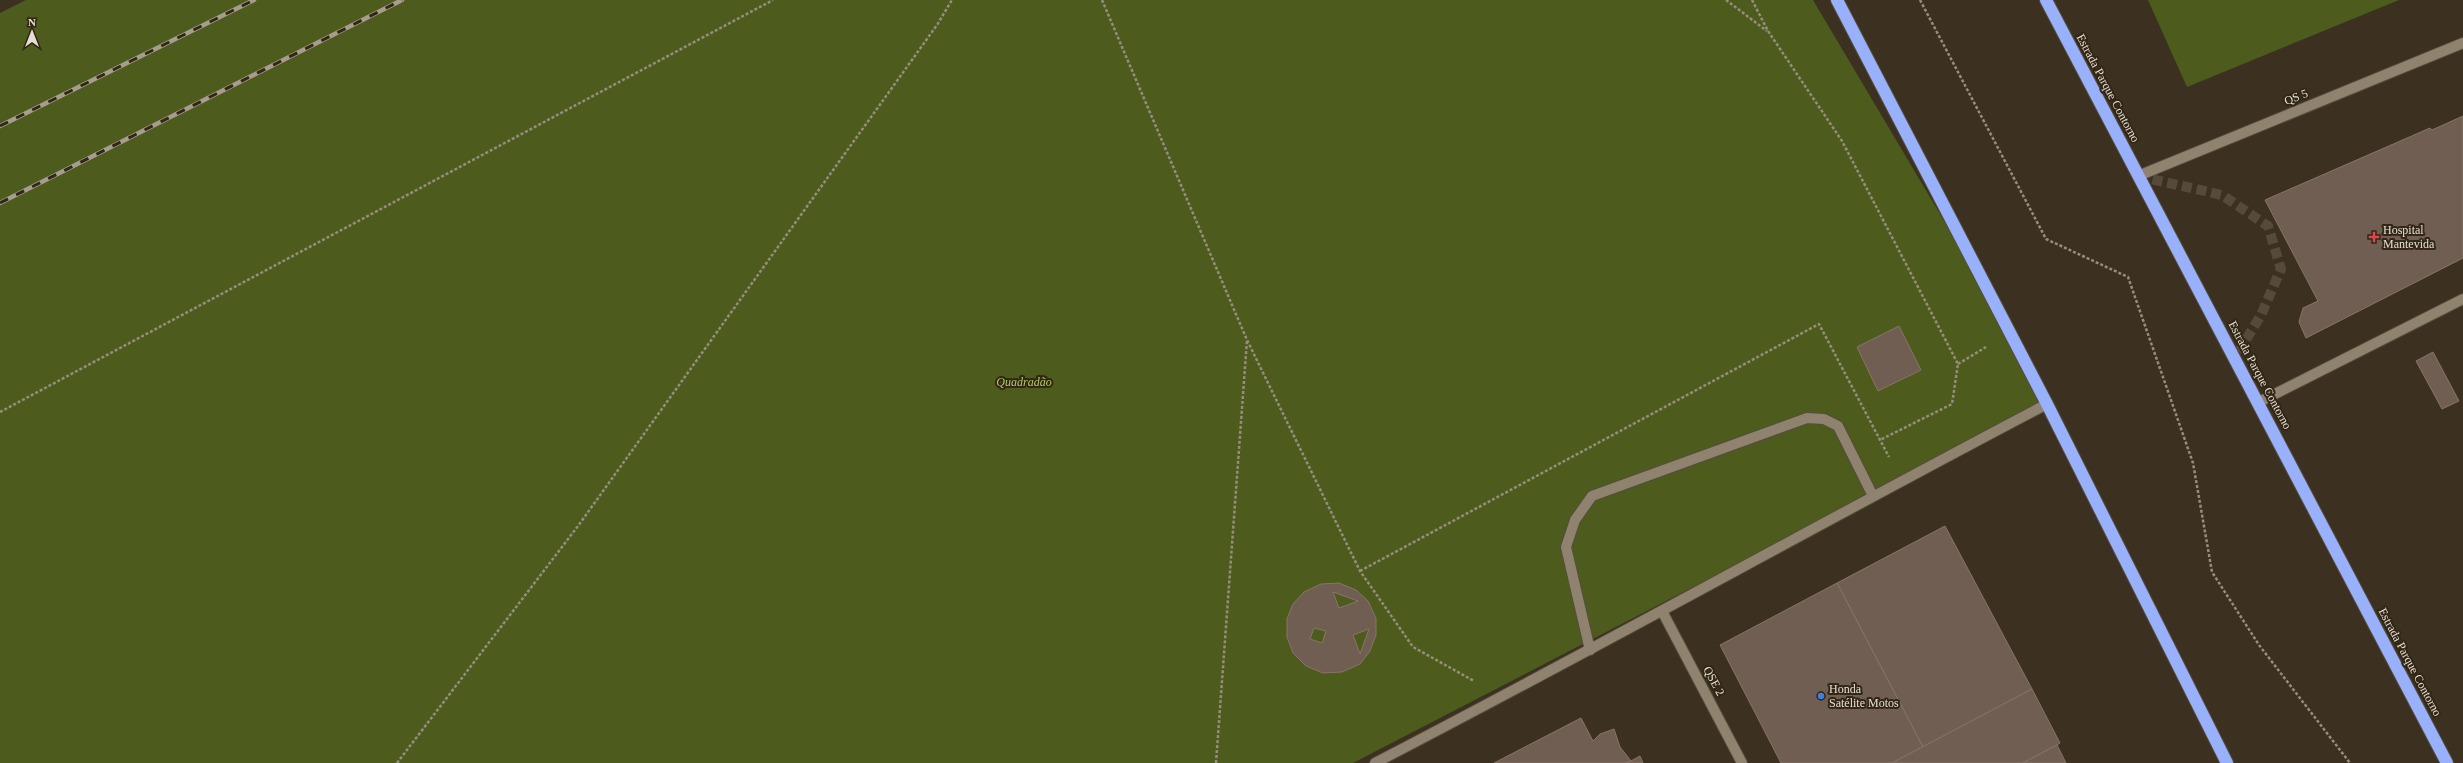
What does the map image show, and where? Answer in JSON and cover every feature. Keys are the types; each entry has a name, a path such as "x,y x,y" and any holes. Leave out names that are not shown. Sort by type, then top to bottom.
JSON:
{"highway":[{"path":"1837,0 2047,404 2227,763"},
{"name":"Estrada Parque Contorno","path":"2046,0 2259,402 2447,763"}],"street":[{"name":"QS 5","path":"2138,176 2463,43"},
{"path":"2259,402 2463,299"},
{"path":"1375,763 1503,697 1873,496 2047,404"},
{"path":"1590,650 1566,547 1575,520 1592,496 1807,418 1824,419 1838,426 1873,496"},
{"name":"QSE 2","path":"1662,611 1742,763"}],"path":[{"path":"0,412 773,0"},
{"path":"397,763 578,526 937,25 952,0"},
{"path":"1102,0 1246,340 1360,571 1413,647 1503,697"},
{"path":"1726,0 1768,32"},
{"path":"1752,0 1768,32 1842,141 1958,364 1952,404 1880,440"},
{"path":"1920,0 2046,239 2128,277 2193,463 2212,572 2259,645 2350,763"},
{"path":"1360,571 1819,324 1890,458"},
{"path":"1958,364 2010,332"},
{"path":"1216,763 1246,340"}],"green space":[{"name":"Quadradão","path":"26,0 1813,0 2010,332 2047,404 1353,763 0,763 0,13"},
{"path":"2148,0 2399,0 2187,87"}],"building":[{"name":"Hospital Mantevida","path":"2463,116 2463,258 2306,338 2299,322 2303,308 2318,301 2265,200 2430,128 2432,130"},
{"path":"1899,326 1921,370 1878,391 1857,347"},
{"path":"2433,352 2459,401 2442,409 2416,361"},
{"path":"1945,526 2032,689 1923,747 1837,583"},
{"path":"1339,583 1356,590 1368,601 1376,618 1376,635 1370,651 1360,664 1342,672 1323,673 1306,666 1293,653 1287,637 1287,619 1293,604 1304,592 1321,584","holes":["1333,592 1358,601 1339,608","1314,628 1326,631 1322,643 1310,639","1369,629 1360,654 1353,635"]},
{"name":"Honda Satélite Motos","path":"1837,583 1923,747 1892,763 1781,763 1720,645"},
{"path":"2032,689 2060,743 2023,763 1892,763"},
{"path":"1581,718 1593,741 1600,734 1614,729 1620,747 1631,761 1626,763 1494,763"},
{"path":"2057,745 2066,763 2023,763"},
{"path":"1640,756 1643,763 1626,763 1631,761"}],"tunnel":[{"path":"2138,176 2222,195 2268,226 2281,269 2261,315 2235,358"}],"railway":[{"path":"0,126 254,0"},
{"path":"0,203 402,0"}],"place":[{"name":"Hospital Mantevida","path":"2374,237"},
{"name":"Honda Satélite Motos","path":"1821,696"}]}
